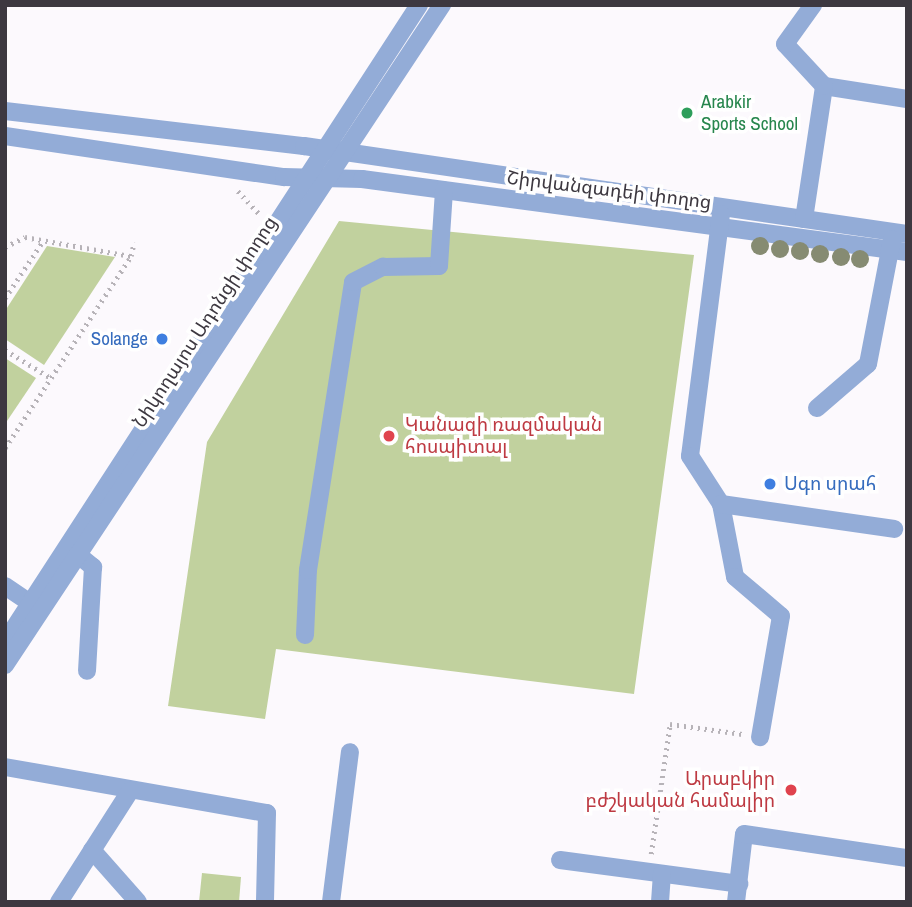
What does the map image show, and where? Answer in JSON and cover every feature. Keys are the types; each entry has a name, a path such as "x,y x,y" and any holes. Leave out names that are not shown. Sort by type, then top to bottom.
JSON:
{"street":[{"name":"Նիկողայոս Ադոնցի փողոց","path":"5,665 36,606 305,179 419,5"},
{"name":"Նիկողայոս Ադոնցի փողոց","path":"5,642 77,554 442,5"},
{"path":"813,5 785,44 824,86 907,99"},
{"path":"804,219 824,86"},
{"name":"Շիրվանզադեի փողոց","path":"5,111 325,149 804,219 899,242"},
{"name":"Շիրվանզադեի փողոց","path":"5,136 305,179 444,190 719,226 899,242"},
{"path":"305,635 307,570 353,282 383,267 439,266 444,190"},
{"path":"722,207 690,456 721,504 735,577 781,616 760,737"},
{"path":"817,408 868,365 899,242"},
{"path":"721,504 894,529"},
{"path":"77,554 93,567 87,671"},
{"path":"5,586 36,606"},
{"path":"331,902 350,752"},
{"path":"5,767 267,813 265,902"},
{"path":"59,902 130,790"},
{"path":"560,860 655,873 737,893 744,834 907,858"},
{"path":"92,850 138,902"},
{"path":"655,873 660,902"}],"path":[{"path":"5,247 25,237 131,256"},
{"path":"5,298 43,241"},
{"path":"5,448 131,256 134,242"},
{"path":"5,350 51,378"},
{"path":"655,873 670,724 760,737"}],"green space":[{"path":"339,221 694,255 634,694 276,649 265,719 168,706 207,442"},
{"path":"47,246 115,257 44,365 5,339 5,311"},
{"path":"5,358 36,378 5,424"},
{"path":"202,873 241,877 239,902 199,902"}],"place":[{"name":"Arabkir Sports School","path":"687,113"},
{"name":"Solange","path":"162,339"},
{"name":"Կանազի ռազմական հոսպիտալ","path":"389,436"},
{"name":"Սգո սրահ","path":"770,484"},
{"name":"Արաբկիր բժշկական համալիր","path":"791,790"}]}
